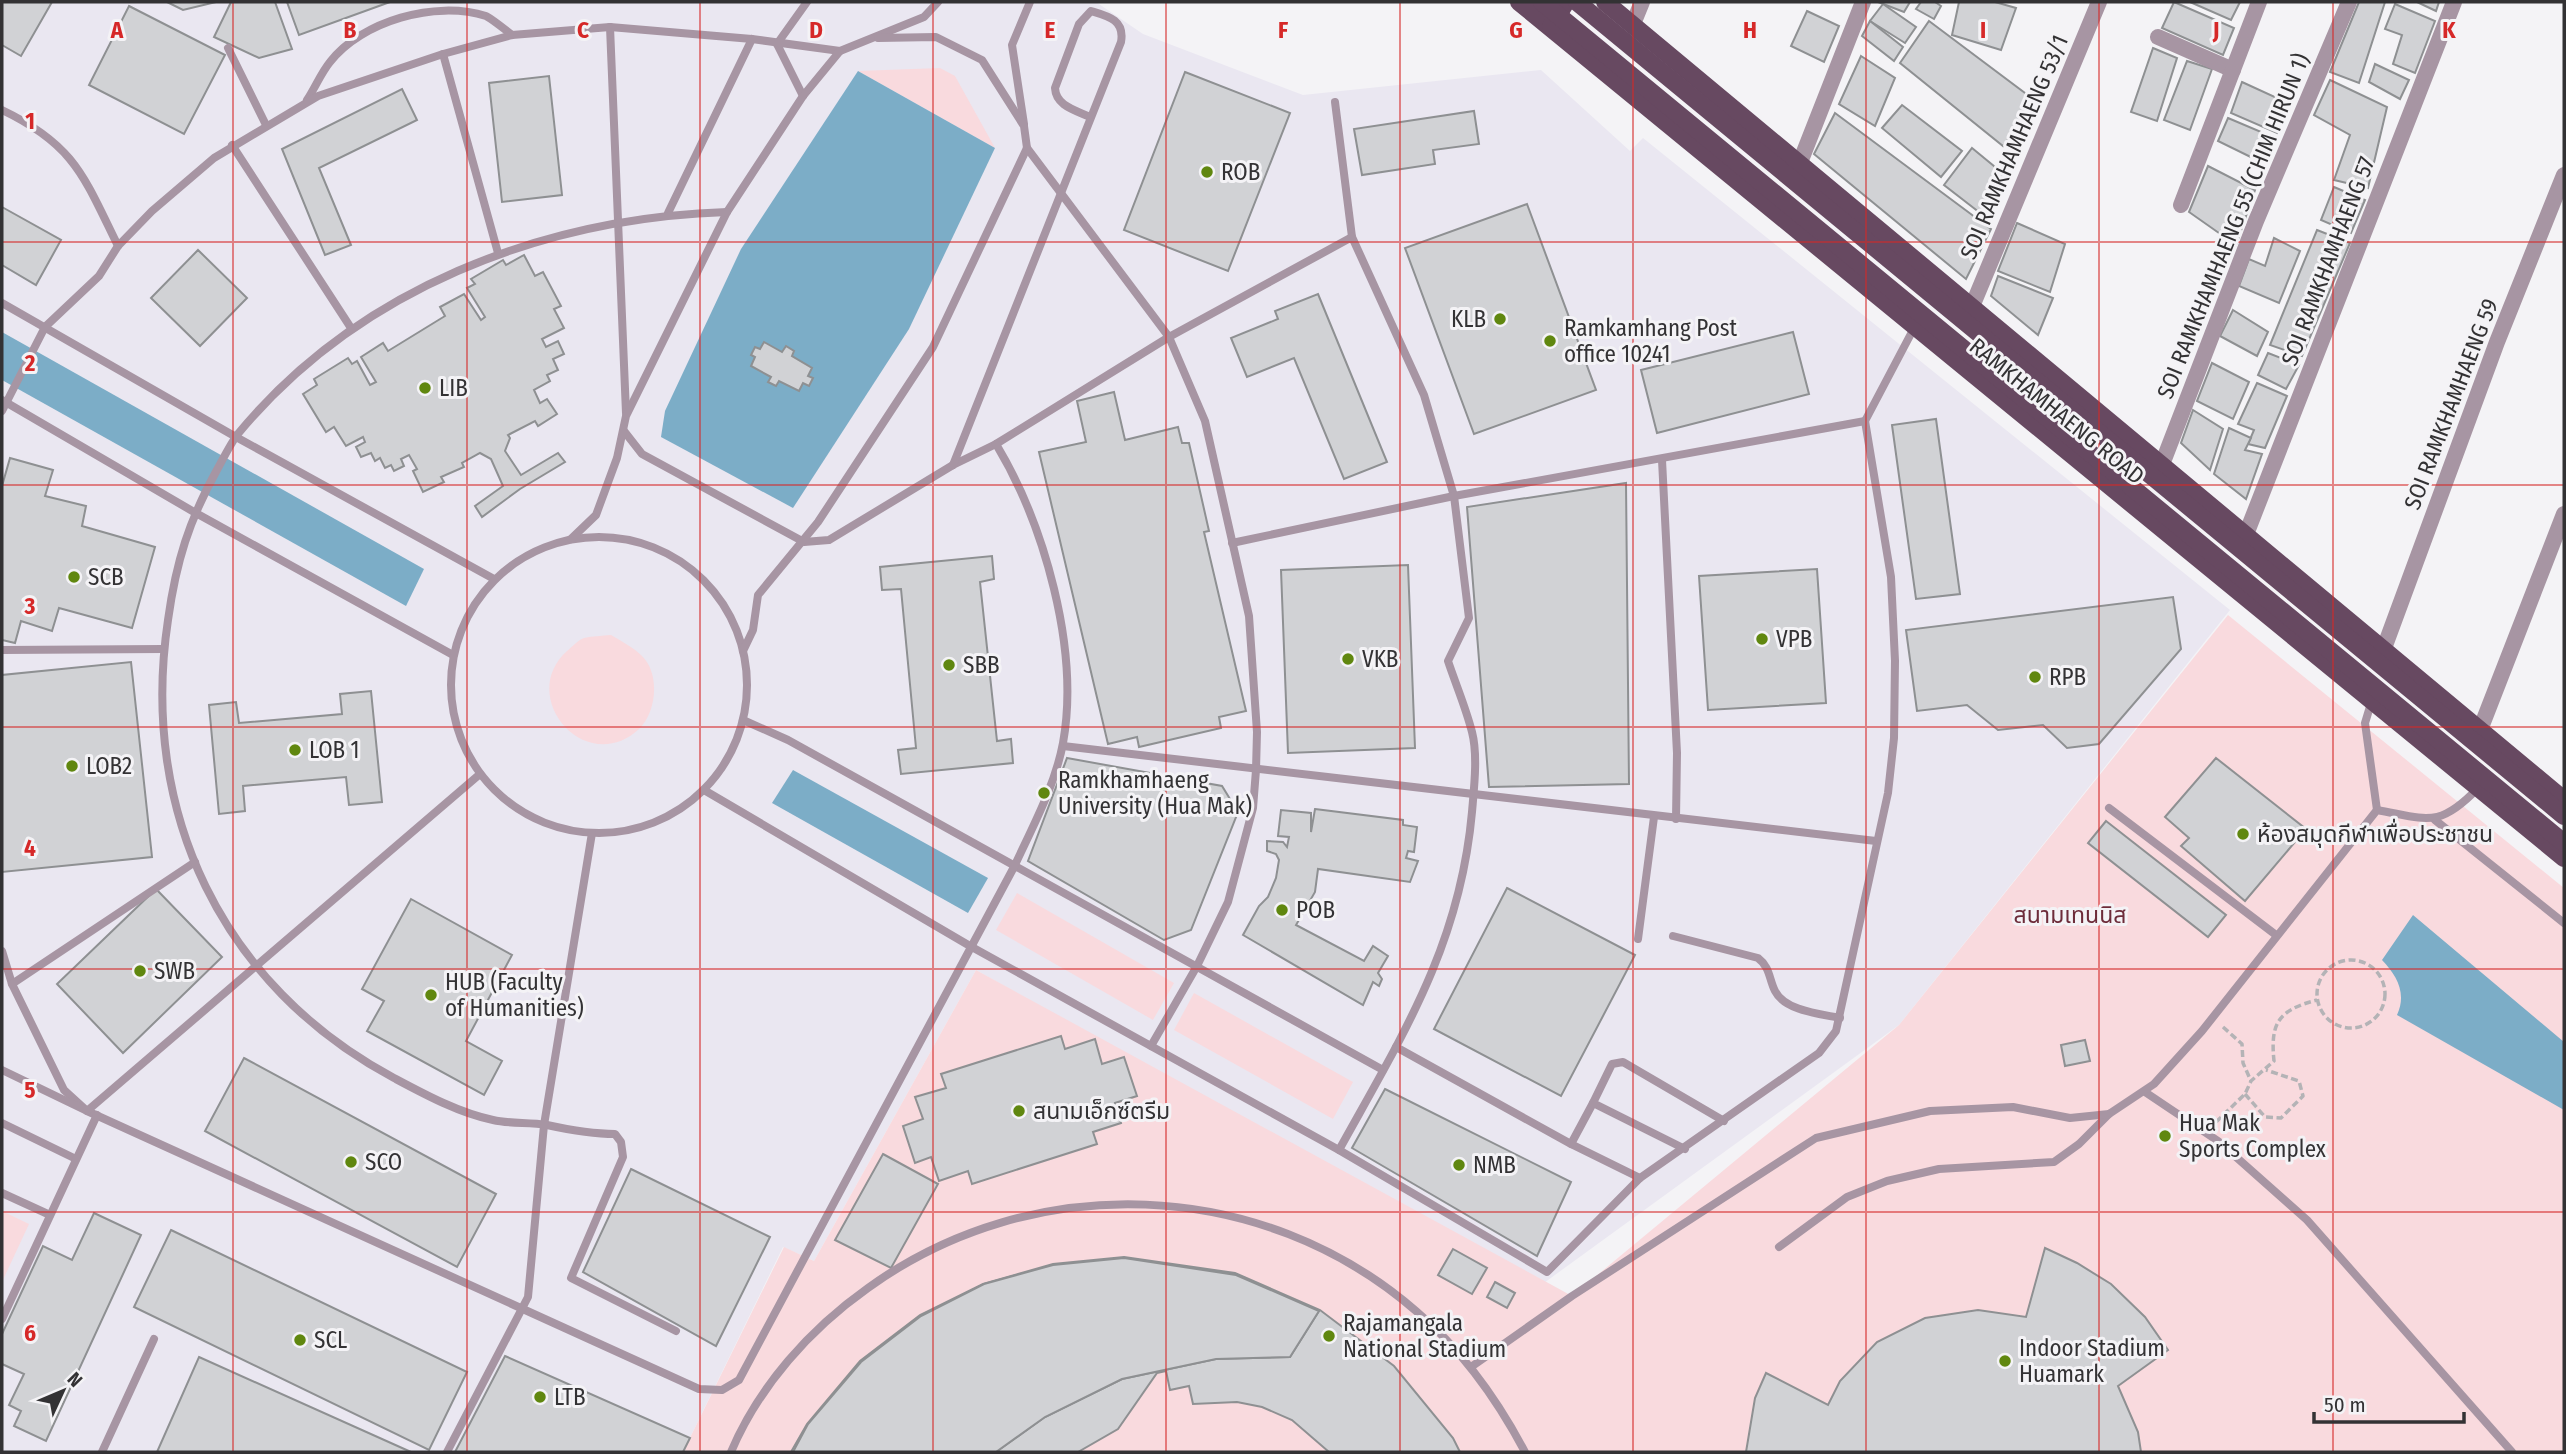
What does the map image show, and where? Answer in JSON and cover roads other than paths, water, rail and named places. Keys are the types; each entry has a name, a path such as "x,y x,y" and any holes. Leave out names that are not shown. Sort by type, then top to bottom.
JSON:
{"main road":[{"name":"RAMKHAMHAENG ROAD","path":"1519,2 2564,858"},
{"name":"RAMKHAMHAENG ROAD","path":"1542,2 2564,843"},
{"path":"1551,26 1566,2"},
{"name":"RAMKHAMHAENG ROAD","path":"1577,2 2564,816"},
{"name":"RAMKHAMHAENG ROAD","path":"1605,2 2564,800"},
{"path":"1628,91 1660,47"},
{"path":"1667,123 1699,80"}],"street":[{"path":"1633,24 1642,2"},
{"path":"1799,165 1863,2"},
{"name":"SOI RAMKHAMHAENG 53/1","path":"1971,309 2099,2"},
{"path":"2181,205 2259,2"},
{"name":"SOI RAMKHAMHAENG 55 (CHIM HIRUN 1)","path":"2161,467 2256,221 2348,2"},
{"name":"SOI RAMKHAMHAENG 57","path":"2245,537 2454,2"},
{"path":"2158,37 2233,70"},
{"name":"SOI RAMKHAMHAENG 59","path":"2383,651 2497,342 2564,175"},
{"path":"2480,730 2564,514"}],"lane":[{"path":"777,44 807,2"},
{"path":"453,655 194,512 4,402 45,327 99,276 118,246 152,211 232,145 306,102 443,54 512,35 610,27 752,39 840,51 878,38 924,17 938,2"},
{"path":"1030,2 1012,46 1027,148 1169,337 1205,421 1249,616 1256,770 1253,808 1228,902 1198,966 1151,1046"},
{"path":"306,102 329,63 350,41 385,19 420,10 457,7 485,16 512,35"},
{"path":"953,465 1122,36 1112,17 1091,11 1079,24 1055,88 1056,96 1063,105 1090,117"},
{"path":"571,539 596,515 624,431 626,416 610,27"},
{"path":"878,38 936,37 982,60 1024,127"},
{"path":"668,214 752,39"},
{"path":"777,44 803,96"},
{"path":"228,48 266,125"},
{"path":"626,416 727,212 803,96 840,51"},
{"path":"443,54 498,253"},
{"path":"1335,102 1352,237 1424,396 1454,496 1469,618 1447,661 1473,734 1474,793 1468,858 1451,928 1418,1007 1339,1150"},
{"path":"2,110 37,127 59,145 85,178 118,246"},
{"path":"232,145 351,328"},
{"path":"743,651 753,630 758,595 804,542 933,347 1027,148"},
{"path":"676,1331 571,1278 624,1150 615,1134 586,1134 544,1125 492,1120 421,1092 369,1064 287,1003 256,965 210,896 175,808 163,751 163,649 173,577 194,512 236,437 303,368 351,328 433,281 498,253 570,232 668,214 727,212"},
{"path":"624,431 642,454 804,542 829,540 953,465 996,444 1169,337 1352,237"},
{"path":"2,303 236,437 494,579"},
{"path":"704,790 970,946 1339,1150 1547,1272 1640,1178 1819,1054 1836,1031 1888,793 1895,661 1891,577 1865,421 1915,326"},
{"path":"1232,543 1454,496 1865,421"},
{"path":"2,1070 521,1310 699,1389 722,1390 739,1380 1014,867 1046,796 1063,746 1067,682 1055,599 1031,514 1016,478 996,444"},
{"path":"1662,460 1677,753 1676,819"},
{"path":"571,539 635,541 674,557 707,584 731,619 743,651 747,685 743,720 729,758 704,790 671,815 633,830 592,833 549,825 511,804 480,774 460,737 450,697 453,655 468,614 494,579 523,556 571,539"},
{"path":"2,650 163,649"},
{"path":"1779,1247 1847,1197 1887,1181 1939,1169 2054,1162 2079,1144 2109,1114 2145,1091 2211,1019 2377,810 2365,723 2372,701"},
{"path":"743,720 788,740 1383,1070"},
{"path":"1063,746 1876,841"},
{"path":"87,1111 480,774"},
{"path":"2435,820 2462,805 2478,788"},
{"path":"2109,808 2276,935"},
{"path":"2377,810 2435,820 2564,923"},
{"path":"1638,939 1654,817"},
{"path":"447,1452 528,1297 544,1125 592,833"},
{"path":"12,984 195,862"},
{"path":"1673,936 1758,958 1767,966 1775,991 1784,1001 1840,1018"},
{"path":"2,951 12,984 64,1090 87,1111"},
{"path":"1396,1047 1572,1144 1640,1178"},
{"path":"1572,1144 1609,1068 1619,1061 1724,1121"},
{"path":"2145,1091 2206,1133 2307,1220 2512,1452"},
{"path":"1593,1103 1685,1149"},
{"path":"1471,1367 1572,1296 1816,1138 1930,1111 2013,1107 2070,1118 2109,1114"},
{"path":"2,1319 96,1115"},
{"path":"2,1123 76,1159"},
{"path":"2,1192 50,1215"},
{"path":"731,1452 739,1433 782,1367 837,1311 900,1264 971,1230 1047,1209 1126,1202 1191,1208 1280,1230 1352,1264 1416,1311 1471,1367 1504,1413 1525,1452"},
{"path":"102,1452 154,1339"}],"water":[{"path":"858,71 995,148 909,329 793,508 661,437 665,411 741,249"},
{"path":"2,332 424,569 406,606 2,380"},
{"path":"793,770 988,878 968,913 772,803"},
{"path":"2413,915 2564,1042 2564,1110 2397,1015 2401,992 2392,972 2382,960"}],"place":[{"name":"ROB","path":"1207,172"},
{"name":"KLB","path":"1500,319"},
{"name":"Ramkamhang Post office 10241","path":"1550,341"},
{"name":"LIB","path":"425,388"},
{"name":"SCB","path":"74,577"},
{"name":"VPB","path":"1762,639"},
{"name":"VKB","path":"1348,659"},
{"name":"SBB","path":"949,665"},
{"name":"RPB","path":"2035,677"},
{"name":"LOB 1","path":"295,750"},
{"name":"LOB2","path":"72,766"},
{"name":"Ramkhamhaeng University (Hua Mak)","path":"1044,793"},
{"name":"ห้องสมุดกีฬาเพื่อประชาชน","path":"2243,834"},
{"name":"POB","path":"1282,910"},
{"name":"SWB","path":"140,971"},
{"name":"HUB (Faculty of Humanities)","path":"431,995"},
{"name":"สนามเอ็กซ์ตรีม","path":"1019,1111"},
{"name":"Hua Mak Sports Complex","path":"2165,1136"},
{"name":"SCO","path":"351,1162"},
{"name":"NMB","path":"1459,1165"},
{"name":"Rajamangala National Stadium","path":"1329,1336"},
{"name":"SCL","path":"300,1340"},
{"name":"Indoor Stadium Huamark","path":"2005,1361"},
{"name":"LTB","path":"540,1397"}],"park label":[{"name":"สนามเทนนิส","path":"2070,915"}]}
